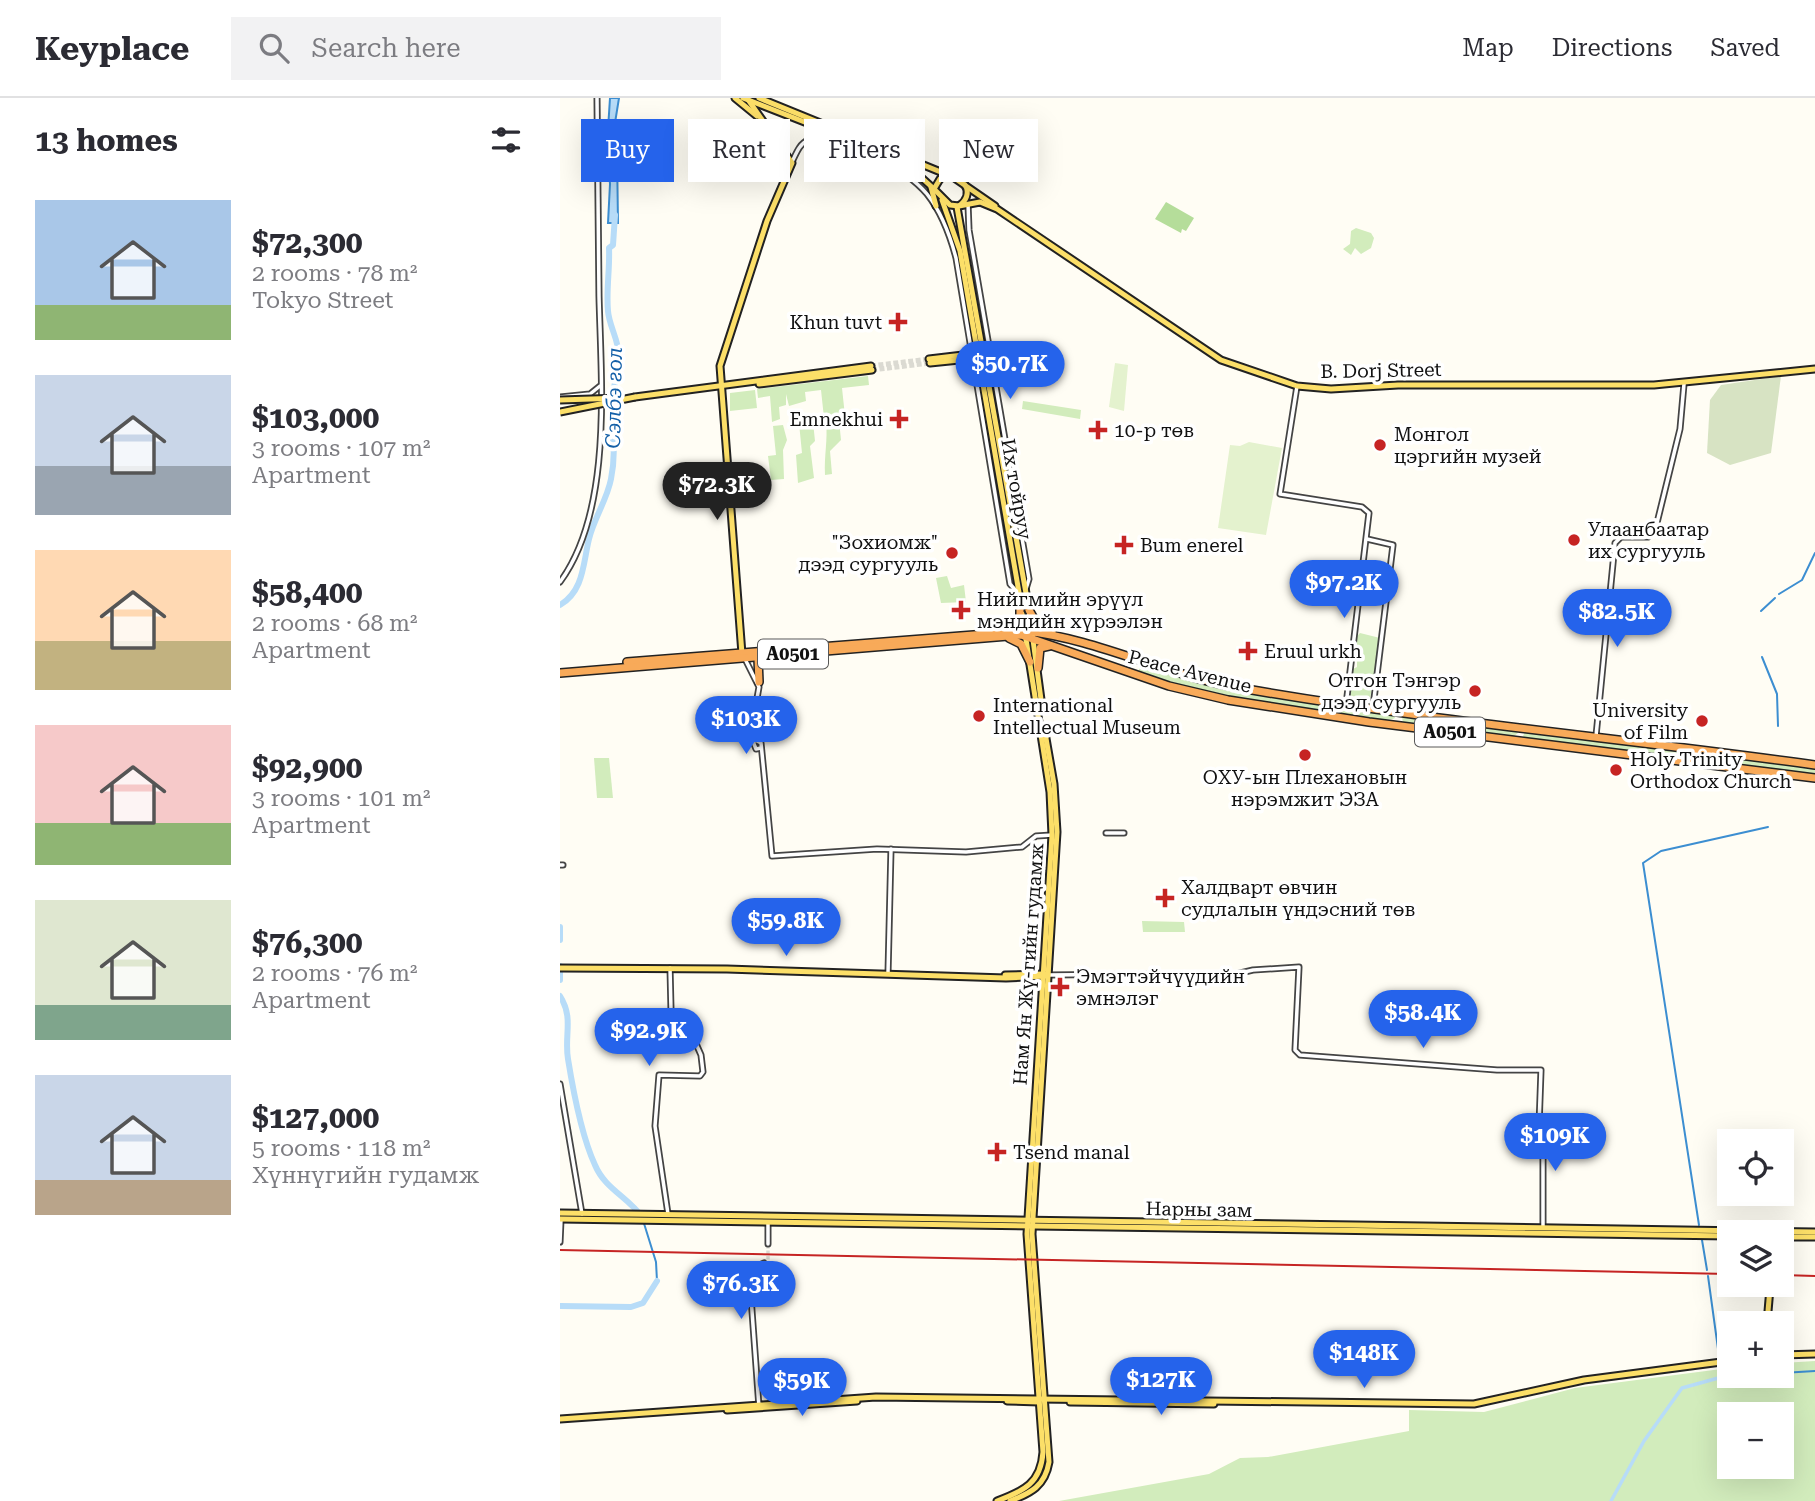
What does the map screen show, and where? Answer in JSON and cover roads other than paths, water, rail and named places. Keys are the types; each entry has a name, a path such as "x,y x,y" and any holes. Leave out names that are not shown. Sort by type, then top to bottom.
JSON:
{"highway":[{"path":"1009,631 1020,622 1022,596"},
{"path":"1029,610 1038,626 1062,636"},
{"name":"Peace Avenue","path":"560,671 1009,631 1062,636 1203,681 1346,705 1815,765"},
{"name":"Peace Avenue","path":"743,656 758,658 1029,634 1057,648 1139,676 1228,699 1396,725 1815,778"},
{"path":"991,637 1018,642 1030,662"},
{"path":"1038,668 1040,648 1046,645 1057,648"},
{"path":"758,658 758,682"},
{"path":"1125,671 1134,667 1130,659"},
{"path":"1139,676 1136,667 1147,664"},
{"path":"1396,725 1398,712"},
{"path":"1510,740 1519,734 1513,727"},
{"path":"1527,742 1521,734 1528,729"}],"main road":[{"path":"735,98 761,119"},
{"path":"759,98 902,160 932,186 942,200 958,206 980,202 997,209"},
{"path":"765,98 775,106"},
{"path":"746,99 761,119"},
{"path":"746,99 775,106 939,172"},
{"path":"765,119 775,106"},
{"path":"743,656 720,366 767,221 792,163 790,160"},
{"path":"932,186 939,180"},
{"path":"958,206 968,193 960,182"},
{"name":"B. Dorj Street","path":"964,184 1221,360 1297,386 1331,389 1392,385 1684,384 1815,369"},
{"path":"932,186 936,206"},
{"name":"Их тойруу","path":"942,200 960,251 1029,634"},
{"name":"Их тойруу","path":"958,206 977,355"},
{"path":"930,361 977,355"},
{"path":"560,398 635,397 871,368"},
{"path":"560,412 635,397"},
{"name":"Их тойруу","path":"1022,596 1029,610 1030,662 1038,704"},
{"path":"1029,634 1038,668"},
{"name":"Нам Ян Жү-гийн гудамж","path":"1030,1224 1056,818 1038,668"},
{"name":"Нам Ян Жү-гийн гудамж","path":"1038,704 1052,835 1045,975"},
{"path":"560,968 1045,975"},
{"name":"Нарны зам","path":"560,1213 627,1217"},
{"name":"Нарны зам","path":"655,1217 668,1214 766,1223 892,1222"},
{"name":"Нарны зам","path":"560,1219 655,1217 1717,1236"},
{"path":"1010,1501 1033,1491 1045,1476 1049,1455 1028,1270 1030,1224"},
{"path":"997,1501 1024,1490 1040,1473 1043,1452 1030,1224"},
{"name":"Нарны зам","path":"1185,1227 1542,1227 1717,1231"},
{"name":"Нарны зам","path":"1794,1234 1815,1235"},
{"name":"Нарны зам","path":"1794,1236 1815,1235"},
{"path":"1794,1355 1815,1354"},
{"path":"560,1421 876,1397 1479,1404 1584,1380 1717,1363"}],"street":[{"path":"560,582 576,558 592,508 601,409 597,98"},
{"path":"792,163 806,141 835,141 877,156 902,171 936,206 956,258 977,355 1010,584 1022,596 1029,579 969,230 968,204"},
{"path":"560,398 590,394 602,384"},
{"path":"1596,737 1615,544 1621,537 1647,537 1654,532 1680,429 1684,384"},
{"path":"1297,386 1280,494 1366,509 1369,513 1346,705"},
{"path":"1367,539 1393,545 1373,709"},
{"path":"743,656 758,682 753,721 755,740 760,742 761,748 772,856 891,849 966,852 1023,847 1036,836 1052,835"},
{"path":"1106,833 1124,833"},
{"path":"888,973 891,849"},
{"path":"1045,975 1226,976 1264,969 1299,967 1295,1050 1300,1055 1497,1070 1541,1070 1539,1126 1543,1147 1542,1227"},
{"path":"668,1214 655,1126 659,1075 701,1076 703,1072 701,1055 685,1020 671,1010 670,968"},
{"path":"560,1084 582,1213"},
{"path":"560,1219 560,1242"},
{"path":"766,1223 767,1244"},
{"path":"759,1406 750,1269 764,1263"}],"water":[{"path":"610,98 619,98 616,119 609,119"},
{"path":"617,182 618,223 608,223 610,184"}],"waterway":[{"name":"Сэлбэ гол","path":"560,605 568,599 578,584 591,531 607,494 613,470 611,408 619,357 609,317 607,295 609,248 613,245 615,215"},
{"path":"1779,594 1802,580 1815,553"},
{"path":"1761,611 1775,598"},
{"path":"1762,657 1777,694 1778,726"},
{"path":"1699,1225 1643,863 1661,851 1768,827"},
{"name":"Сэлбэ гол","path":"560,927 560,940"},
{"name":"Сэлбэ гол","path":"560,966 560,980"},
{"name":"Сэлбэ гол","path":"560,996 567,1012 567,1050 572,1085 590,1154 599,1173 642,1217"},
{"name":"Сэлбэ гол","path":"642,1217 656,1262 657,1281"},
{"path":"1702,1240 1707,1270"},
{"path":"1708,1276 1717,1341"},
{"path":"560,1306 631,1307 643,1303 657,1281"},
{"path":"1794,1372 1815,1371"},
{"path":"1611,1501 1644,1441 1682,1388 1717,1378"}],"tunnel":[{"path":"871,366 929,359"},
{"path":"872,370 930,363"},
{"path":"764,1263 768,1260 768,1244"}],"railway":[{"path":"560,1250 1717,1274"},
{"path":"1794,1275 1815,1276"}],"place":[{"name":"Khun tuvt","path":"898,322"},
{"name":"Emnekhui","path":"899,419"},
{"name":"10-р төв","path":"1098,430"},
{"name":"Монгол цэргийн музей","path":"1380,445"},
{"name":"Улаанбаатар их сургууль","path":"1574,540"},
{"name":"Bum enerel","path":"1124,545"},
{"name":"\"Зохиомж\" дээд сургууль","path":"952,553"},
{"name":"Нийгмийн эрүүл мэндийн хүрээлэн","path":"961,610"},
{"name":"Eruul urkh","path":"1248,651"},
{"name":"Отгон Тэнгэр дээд сургууль","path":"1475,691"},
{"name":"International Intellectual Museum","path":"979,716"},
{"name":"University of Film","path":"1702,721"},
{"name":"ОХУ-ын Плехановын нэрэмжит ЭЗА","path":"1305,755"},
{"name":"Holy Trinity Orthodox Church","path":"1616,770"},
{"name":"Халдварт өвчин судлалын үндэсний төв","path":"1165,898"},
{"name":"Эмэгтэйчүүдийн эмнэлэг","path":"1060,987"},
{"name":"Tsend manal","path":"997,1152"}]}
